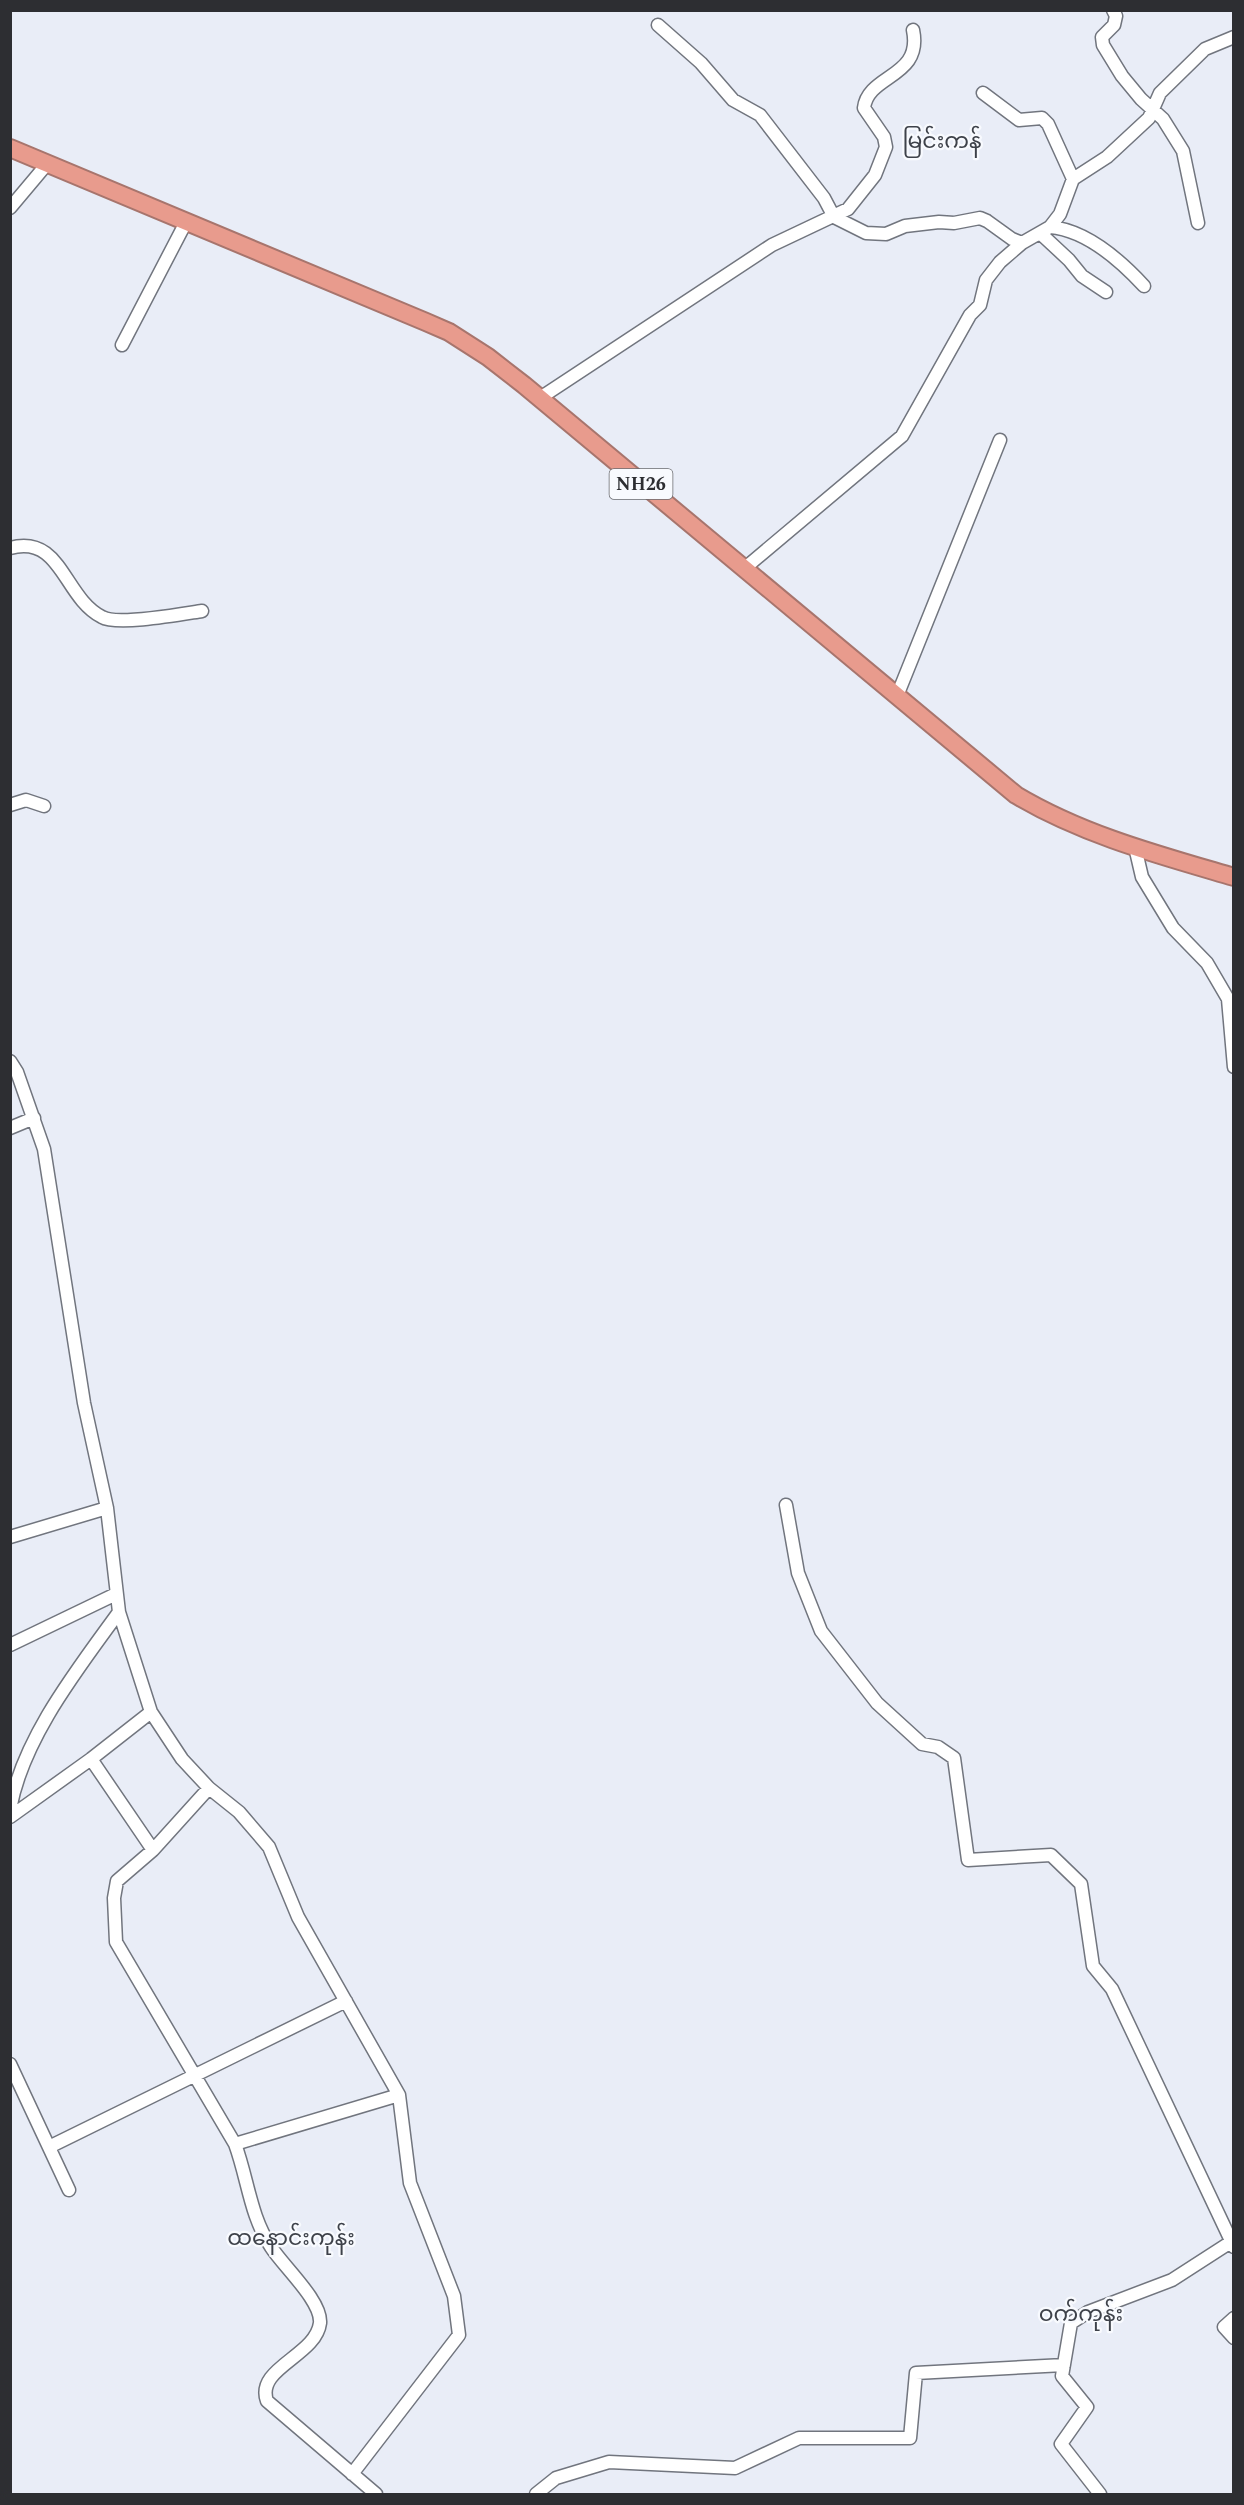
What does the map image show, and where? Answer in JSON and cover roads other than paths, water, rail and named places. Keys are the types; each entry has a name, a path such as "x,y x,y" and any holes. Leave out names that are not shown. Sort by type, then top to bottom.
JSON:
{"highway":[{"name":"NH26","path":"10,148 449,332 488,357 540,398 1016,795 1066,822 1135,847 1233,877"}],"street":[{"path":"1113,10 1116,16 1114,25 1102,37 1103,45 1122,76 1170,127 1183,151 1198,223"},
{"path":"658,25 701,63 734,100 760,116 824,198 834,218 866,233 886,234 915,225 954,223 980,218 1022,243"},
{"path":"540,398 772,244 834,218 848,209 869,184 880,166 886,147 884,137 864,108 865,100 873,89 897,74 911,56 915,39 913,30"},
{"path":"745,568 903,436 970,315 980,305 986,280 1000,262 1022,243 1045,230 1060,214 1072,179 1107,157 1149,118 1160,93 1205,49 1233,37"},
{"path":"983,93 1019,120 1042,118 1048,124 1072,179"},
{"path":"10,208 47,164"},
{"path":"122,345 186,222"},
{"path":"1045,230 1062,228 1087,239 1144,285"},
{"path":"1045,230 1082,276 1106,292"},
{"path":"897,696 1000,440"},
{"path":"10,548 21,545 39,547 52,556 71,588 103,618 123,620 202,611"},
{"path":"10,805 26,800 44,806"},
{"path":"1135,847 1142,877 1173,928 1207,963 1228,999 1233,1067"},
{"path":"13,1069 34,1118 44,1149 84,1403 106,1508 119,1612 151,1712 182,1760 209,1788 239,1812 269,1847 298,1917 399,2095 410,2183 454,2296 459,2335 352,2474"},
{"path":"10,1128 34,1118"},
{"path":"786,1505 798,1573 821,1631 877,1703 922,1744 938,1747 954,1758 968,1860 1051,1855 1081,1884 1093,1966 1112,1989 1233,2243 1172,2280 1088,2312 1071,2323 1062,2376 1087,2407 1061,2444 1100,2494"},
{"path":"10,1537 106,1508"},
{"path":"10,1645 116,1594"},
{"path":"10,1809 15,1784 29,1747 87,1656 119,1612"},
{"path":"10,1817 91,1759 151,1712"},
{"path":"91,1759 153,1850"},
{"path":"209,1788 153,1850 117,1881 114,1898 116,1942 236,2144 245,2169 252,2208 270,2246 314,2302 320,2322 316,2335 266,2384 264,2392 267,2401 376,2494"},
{"path":"49,2147 346,2001"},
{"path":"10,2064 69,2190"},
{"path":"236,2144 399,2095"},
{"path":"1233,2318 1224,2326 1233,2338"},
{"path":"536,2494 556,2478 609,2462 735,2468 799,2438 910,2438 916,2373 1064,2364"}],"district":[{"name":"မြင်းကန်","path":"942,141"},
{"name":"ထနောင်းကုန်း","path":"291,2238"},
{"name":"ဝက်ကုန်း","path":"1081,2314"}]}
